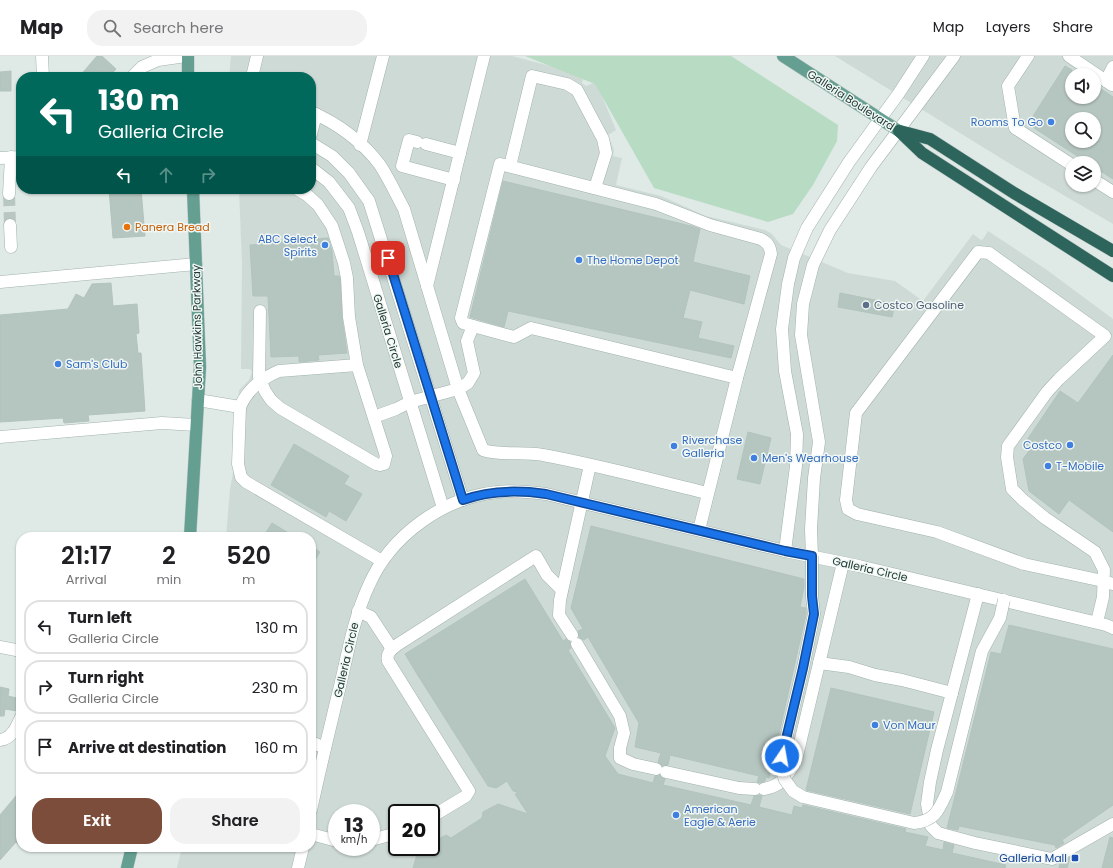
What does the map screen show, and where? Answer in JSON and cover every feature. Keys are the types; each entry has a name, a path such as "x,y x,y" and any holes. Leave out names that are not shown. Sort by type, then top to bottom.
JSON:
{"highway":[{"path":"899,131 930,139 1014,193 1113,251"},
{"path":"899,131 922,153 1113,276"}],"main road":[{"path":"187,56 188,72"},
{"name":"Galleria Boulevard","path":"783,56 899,131"},
{"name":"John Hawkins Parkway","path":"190,532 200,367 193,194"},
{"path":"128,868 131,852"}],"street":[{"path":"42,56 43,72"},
{"path":"137,72 142,67 147,71 158,60 187,56"},
{"path":"253,72 257,56"},
{"path":"360,144 383,56"},
{"path":"427,286 484,56"},
{"path":"785,551 796,466 797,434 784,372 782,329 788,284 794,258 807,228 849,162 923,56"},
{"path":"954,56 871,167 830,230 813,265 803,304 801,335 819,442 814,478 811,529 812,596 814,614 780,765 785,780 793,791 803,797 914,823 923,822 932,817 939,810 947,792 982,651 1000,618 1004,600"},
{"path":"1028,56 1008,86 1016,128 1065,160"},
{"path":"1069,56 1110,83 1113,67"},
{"path":"510,166 532,76 567,84 577,90 603,140 606,153 595,188"},
{"path":"316,114 345,130 379,164 392,184 404,209 458,389 483,450 492,452 535,453 707,493"},
{"path":"454,180 402,166 409,140 460,153"},
{"name":"Galleria Circle","path":"316,146 332,156 349,173 369,201 463,500"},
{"path":"9,194 11,157"},
{"path":"699,530 707,493 737,378 771,254 768,243 761,239 710,225 656,204 500,164 461,318 464,323 514,337 531,328 737,378"},
{"name":"Galleria Circle","path":"316,172 329,182 349,208 358,232 443,508"},
{"path":"1101,184 1113,192"},
{"path":"260,311 258,371 260,382 271,400 280,408 376,464 384,464 386,456 357,365 348,317 347,278 334,231 318,205 304,194"},
{"path":"10,225 11,247"},
{"path":"1097,622 1102,597 1108,583 1104,570 1095,552 1045,518 1023,500 1012,488 1007,457 1008,446 1047,392 1059,379 1109,338 990,253 978,252 856,413 846,500 848,509 857,514 937,532 1024,564 1108,583"},
{"path":"0,282 196,264"},
{"path":"374,417 410,402 458,389 468,383 474,373 467,341 473,326"},
{"path":"357,365 279,371 260,382 243,399 240,407 238,464 241,477 251,484 382,561"},
{"path":"198,400 240,407"},
{"path":"0,437 162,423 196,426"},
{"path":"590,465 562,590 559,614 620,716 624,733 620,748 620,758 633,764 740,788 771,788 788,776 796,760 843,563"},
{"name":"Galleria Circle","path":"316,767 325,748 358,611 369,584 382,561 405,534 443,508 471,497 497,492 514,491 546,494 785,551 1004,600 1097,622 1113,628"},
{"path":"440,812 466,796 469,791 388,661 387,656 389,652 536,556 547,575 562,590"},
{"path":"978,594 937,750 927,804 931,826 938,833 975,843 1052,859 1113,824"},
{"path":"358,611 371,617 392,649"},
{"path":"0,647 16,650"},
{"path":"819,663 849,667 875,675 902,680 952,693"},
{"path":"0,740 4,740 11,735 16,726"},
{"path":"316,744 325,748"},
{"path":"316,835 328,838"},
{"path":"298,868 302,852"}],"shaded area":[{"name":"Riverchase Galleria","path":"231,56 512,56 584,75 582,83 586,86 596,82 616,130 608,135 614,150 613,156 622,158 616,185 661,196 706,216 765,230 772,234 781,245 848,273 895,281 923,301 973,234 981,240 988,231 1047,270 1113,319 1113,868 177,868 181,852 316,852 316,532 226,532 230,489 233,473 239,390 249,380 252,372 250,369 241,369 242,264 239,194 316,194 316,72 229,72"},
{"path":"835,56 1113,56 1113,224 1007,162"}],"green space":[{"path":"525,56 731,56 838,125 837,141 813,185 793,214 768,222 654,188 595,84"}],"building":[{"path":"97,56 102,56 116,69 113,72 83,72"},
{"name":"Rooms To Go","path":"1065,66 1068,68 1065,68 1065,104 1101,104 1101,89 1113,97 1113,179 1101,171 1101,156 1077,156 1028,124"},
{"path":"11,71 11,91 0,91 0,72"},
{"name":"The Home Depot","path":"503,181 700,229 693,262 750,276 744,304 690,290 683,318 702,322 698,338 734,346 731,358 508,311 504,327 470,317"},
{"path":"109,194 141,194 145,236 113,238"},
{"path":"328,238 332,251 334,276 339,276 340,279 342,318 347,353 318,355 319,360 299,362 299,356 271,357 268,296 253,296 250,245 267,244 266,242"},
{"name":"Sam's Club","path":"111,283 113,306 137,304 139,333 136,334 138,353 141,353 145,411 88,415 89,421 64,423 63,418 0,422 0,315 68,309 76,294 84,298 92,284"},
{"name":"Costco Gasoline","path":"840,293 895,304 892,317 838,307"},
{"name":"Costco","path":"1113,355 1113,532 1069,500 1059,514 1029,491 1023,459 1031,448 1025,443 1060,391 1078,403"},
{"name":"Men's Wearhouse","path":"748,432 771,438 760,484 737,479"},
{"path":"294,444 349,476 344,484 362,494 346,521 329,511 326,517 271,485"},
{"path":"272,523 287,532 266,532"},
{"path":"591,526 804,579 800,607 806,608 806,614 769,778 766,777 765,781 760,783 757,782 759,776 670,755 668,765 662,766 658,762 661,753 635,747 639,723 588,637 584,640 579,637 578,631 583,629 571,608"},
{"path":"316,549 320,552 316,559"},
{"path":"525,579 563,641 566,639 570,642 571,648 568,650 615,728 605,756 618,774 653,783 655,776 660,775 665,779 663,785 751,805 754,796 759,795 762,796 759,807 792,815 794,806 802,808 803,805 906,829 905,832 928,837 925,846 943,850 944,842 954,845 952,853 1006,865 1005,868 413,868 417,856 440,856 440,838 446,835 451,838 482,818 483,812 498,804 528,814 515,794 518,792 513,791 507,781 496,788 488,786 405,654"},
{"path":"1009,625 1113,649 1113,805 1062,840 1064,843 1056,848 1055,845 959,826 958,830 947,828 991,652 1001,654"},
{"path":"0,687 9,689 8,696 16,698 16,711 5,709 4,716 0,716"},
{"path":"831,688 934,712 910,814 806,790"},
{"path":"16,796 16,842 0,860 0,815"},
{"path":"1110,837 1113,838 1113,868 1102,868"},
{"path":"1070,857 1067,868 1059,868 1060,863"}],"tunnel":[{"path":"9,194 10,225"}],"place":[{"name":"Rooms To Go","path":"1051,122"},
{"name":"Panera Bread","path":"127,227"},
{"name":"ABC Select Spirits","path":"325,245"},
{"name":"The Home Depot","path":"579,260"},
{"name":"Costco Gasoline","path":"866,305"},
{"name":"Sam's Club","path":"58,364"},
{"name":"Costco","path":"1070,445"},
{"name":"Riverchase Galleria","path":"674,446"},
{"name":"Men's Wearhouse","path":"754,458"},
{"name":"T-Mobile","path":"1048,466"},
{"name":"Von Maur","path":"875,725"},
{"name":"American Eagle & Aerie","path":"676,815"},
{"name":"Galleria Mall","path":"1075,858"}],"route":[{"path":"388,258 463,500 497,492 528,491 812,556 812,596 814,614 782,756"}]}
